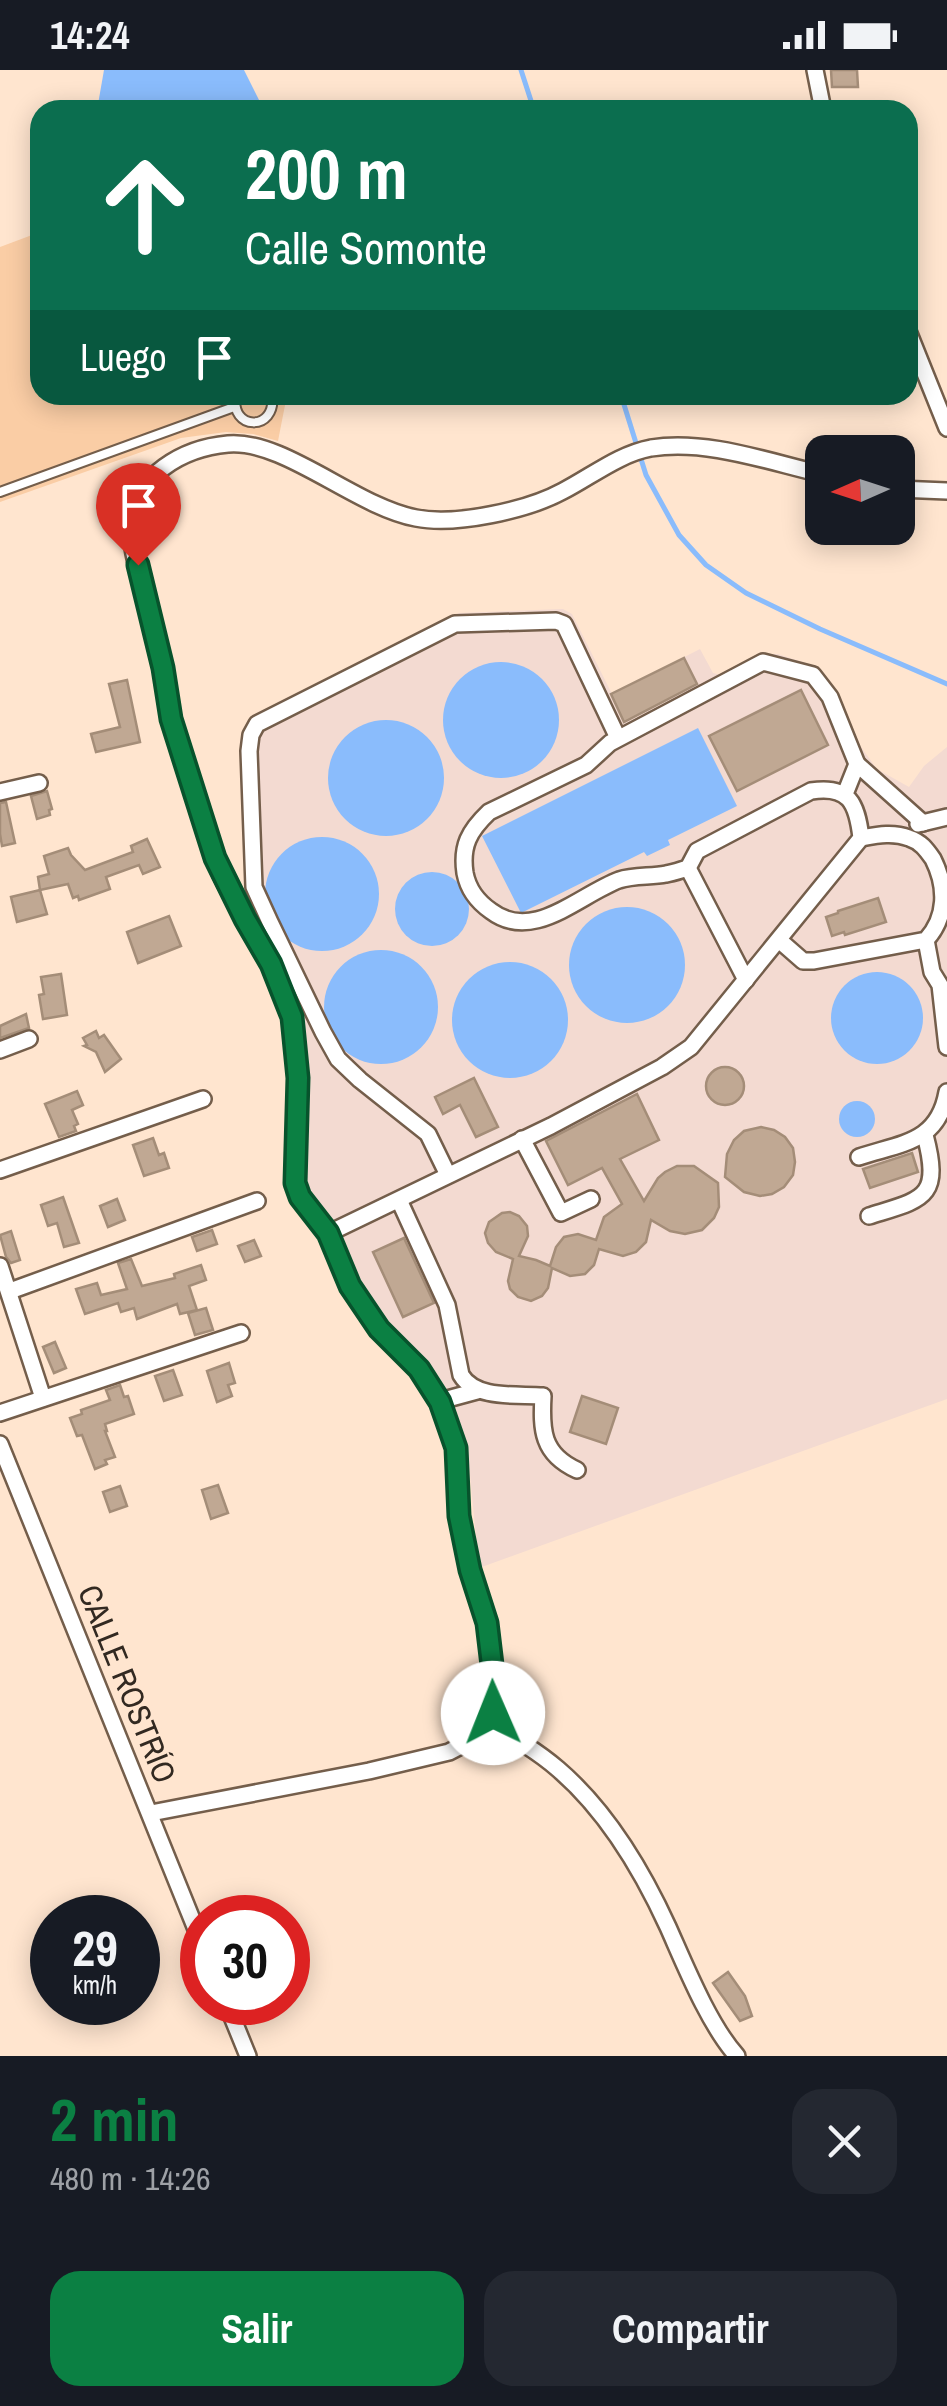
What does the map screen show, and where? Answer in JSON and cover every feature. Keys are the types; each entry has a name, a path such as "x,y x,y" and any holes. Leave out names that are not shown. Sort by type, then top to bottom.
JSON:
{"street":[{"path":"815,70 821,100"},
{"path":"918,356 947,428"},
{"path":"150,1814 449,1752 476,1738 493,1713 487,1623 470,1570 459,1516 456,1448 440,1402 419,1369 379,1329 350,1286 328,1233 300,1197 295,1183 298,1078 292,1017 271,964 221,874 171,719 130,526 140,494 160,468 202,449 227,444 253,444 367,500 416,518 456,519 520,508 560,493 621,458 650,448 690,447 728,452 805,470"},
{"path":"915,490 947,491"},
{"path":"448,1174 428,1134 338,1059 254,887 251,736 257,724 454,624 556,621 564,624 618,738"},
{"path":"861,838 854,804 845,794 829,788 811,790 697,851 688,868 622,880 535,922 515,922 495,915 478,902 467,882 463,859 466,840 489,812 586,765 610,742 763,662 813,675 830,696 858,764 924,823"},
{"path":"845,794 858,764"},
{"path":"0,792 39,784"},
{"path":"328,1233 522,1140 662,1068 692,1048 861,838 947,816"},
{"path":"779,940 803,961 814,961 926,940 943,916 947,898 943,880 922,843 890,833"},
{"path":"688,868 746,980"},
{"path":"926,940 932,972 940,985 947,1047"},
{"path":"0,1050 28,1039"},
{"path":"859,1158 925,1135 941,1114 947,1092"},
{"path":"0,1170 203,1098"},
{"path":"868,1216 924,1194 930,1185 932,1164 925,1135"},
{"path":"522,1140 561,1213 591,1199"},
{"path":"399,1200 447,1306 461,1376 478,1391"},
{"path":"10,1291 256,1201"},
{"path":"0,1266 44,1398"},
{"path":"0,1412 241,1333"},
{"path":"440,1402 478,1391 542,1396 544,1438 554,1454 577,1470"},
{"name":"CALLE ROSTRÍO","path":"0,1444 182,1895"},
{"path":"487,1722 557,1768 611,1827 643,1876 684,1965 737,2056"},
{"path":"235,2025 248,2056"}],"lane":[{"path":"0,492 234,407 241,418 253,422 270,414 272,405"},
{"path":"253,422 253,444"}],"shaded area":[{"path":"30,236 30,405 285,405 278,441 226,432 181,438 0,502 0,247"},
{"path":"563,609 572,614 612,694 700,649 713,673 721,675 765,654 778,654 817,667 877,769 909,787 924,766 947,747 947,1399 479,1568 467,1444 453,1401 422,1356 374,1307 302,1175 310,1070 300,1014 283,967 244,895 244,736 267,711 459,613"}],"water":[{"path":"104,70 244,70 259,100 99,100"},
{"path":"501,662 523,667 542,679 554,698 559,720 554,742 542,761 523,773 501,778 479,773 460,761 448,742 443,720 448,698 460,679 479,667"},
{"path":"386,720 408,725 427,737 439,756 444,778 439,800 427,819 408,831 386,836 364,831 345,819 333,800 328,778 333,756 345,737 364,725"},
{"path":"698,728 737,806 668,840 670,845 647,856 644,852 521,913 482,836"},
{"path":"322,837 344,841 363,853 375,872 379,894 375,916 363,935 344,947 322,951 300,947 281,935 269,916 265,894 269,872 281,853 300,841"},
{"path":"432,872 458,883 469,909 458,935 432,946 406,935 395,909 406,883"},
{"path":"627,907 649,912 668,924 680,943 685,965 680,987 668,1006 649,1018 627,1023 605,1018 586,1006 574,987 569,965 574,943 586,924 605,912"},
{"path":"381,950 403,954 422,966 434,985 438,1007 434,1029 422,1048 403,1060 381,1064 359,1060 340,1048 328,1029 324,1007 328,985 340,966 359,954"},
{"path":"510,962 532,967 551,979 563,998 568,1020 563,1042 551,1061 532,1073 510,1078 488,1073 469,1061 457,1042 452,1020 457,998 469,979 488,967"},
{"path":"877,972 895,975 910,985 920,1000 920,1036 910,1051 895,1061 877,1064 859,1061 844,1051 834,1036 831,1018 834,1000 844,985 859,975"},
{"path":"857,1101 870,1106 875,1119 870,1132 857,1137 844,1132 839,1119 844,1106"}],"building":[{"path":"831,70 857,70 858,87 832,87"},
{"path":"684,658 697,684 624,722 611,694"},
{"path":"127,680 140,742 96,752 91,734 120,727 109,684"},
{"path":"801,690 828,745 737,791 709,736"},
{"path":"47,791 50,815 37,819 31,796"},
{"path":"6,802 15,843 2,846 0,803"},
{"path":"147,839 160,867 143,874 139,865 106,877 110,889 79,900 78,896 73,898 68,884 40,890 38,877 49,874 44,856 68,848 85,870 133,852 131,846"},
{"path":"40,890 47,914 17,922 11,897"},
{"path":"878,898 886,922 832,936 826,917"},
{"path":"169,916 181,946 138,963 127,932"},
{"path":"61,974 67,1015 43,1019 41,977"},
{"path":"26,1014 29,1028 0,1038 0,1026"},
{"path":"96,1031 99,1038 104,1035 121,1059 105,1072 96,1052 84,1046 87,1045 83,1038"},
{"path":"725,1067 739,1072 744,1086 739,1100 725,1105 711,1100 706,1086 711,1072"},
{"path":"474,1078 498,1127 476,1137 460,1105 443,1114 435,1097"},
{"path":"77,1091 83,1105 72,1110 78,1124 74,1126 76,1131 59,1137 45,1104"},
{"path":"637,1094 659,1140 620,1159 644,1201 665,1172 677,1166 694,1166 718,1183 719,1207 714,1218 702,1230 685,1234 651,1220 646,1242 636,1252 623,1256 599,1249 594,1265 585,1274 570,1276 552,1268 542,1296 531,1301 518,1297 508,1281 513,1259 496,1252 488,1243 485,1233 489,1222 502,1213 519,1216 527,1226 528,1236 519,1256 550,1266 564,1237 578,1234 596,1240 604,1217 622,1204 602,1168 568,1185 546,1141"},
{"path":"761,1127 785,1137 793,1148 795,1162 793,1175 784,1187 760,1196 744,1192 725,1177 727,1154 734,1140 744,1131"},
{"path":"153,1138 169,1168 144,1176 133,1145"},
{"path":"912,1153 918,1172 870,1188 863,1169"},
{"path":"63,1197 79,1243 64,1247 57,1223 48,1226 41,1205"},
{"path":"117,1199 125,1220 108,1227 100,1206"},
{"path":"212,1230 217,1244 197,1251 192,1237"},
{"path":"11,1231 20,1260 11,1263 0,1235"},
{"path":"404,1238 434,1303 403,1317 373,1252"},
{"path":"254,1240 261,1256 245,1262 238,1246"},
{"path":"131,1259 142,1286 175,1278 174,1274 201,1265 206,1280 189,1286 197,1310 180,1314 177,1304 137,1319 134,1308 121,1312 118,1303 85,1314 76,1289 97,1283 101,1295 127,1289 118,1263"},
{"path":"206,1308 213,1330 195,1335 188,1313"},
{"path":"55,1342 66,1368 54,1373 43,1347"},
{"path":"229,1363 235,1383 228,1385 232,1396 217,1402 207,1371"},
{"path":"173,1370 182,1395 164,1401 155,1376"},
{"path":"120,1385 134,1414 105,1424 115,1457 95,1469 82,1435 77,1436 70,1418 110,1400 106,1390"},
{"path":"582,1396 618,1408 606,1444 570,1432"},
{"path":"218,1485 228,1513 211,1519 202,1490"},
{"path":"120,1486 127,1506 110,1512 103,1492"},
{"path":"728,1972 745,1996 752,2016 740,2021 713,1983"}],"waterway":[{"path":"521,70 531,100"},
{"path":"624,405 646,475 679,535 706,565 746,593 947,684"}],"route":[{"path":"138,565 171,719 215,858 271,964 292,1017 298,1078 295,1183 300,1197 328,1233 350,1286 379,1329 419,1369 440,1402 456,1448 459,1516 470,1570 487,1623 493,1713"}]}
